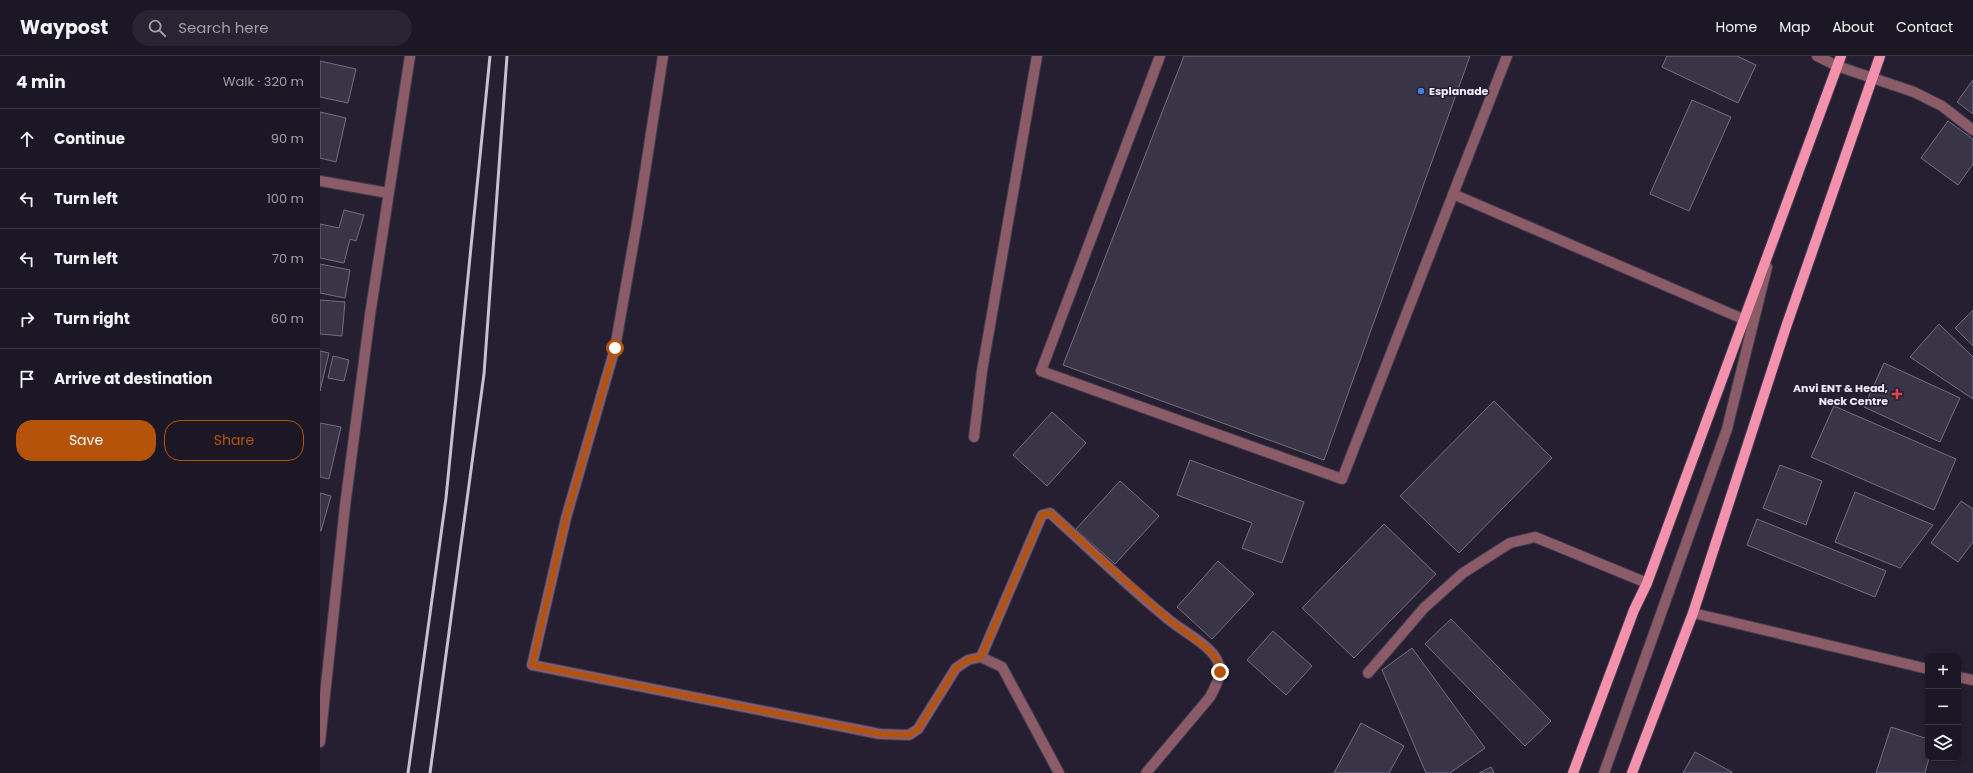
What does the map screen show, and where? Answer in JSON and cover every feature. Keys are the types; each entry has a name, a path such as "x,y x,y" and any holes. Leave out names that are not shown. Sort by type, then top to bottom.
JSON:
{"main road":[{"path":"1573,773 1634,610 1647,583 1841,56"},
{"path":"1632,773 1694,612 1786,327 1880,56"}],"street":[{"path":"320,742 345,506 388,193 410,56"},
{"path":"663,56 638,216 615,348 566,518 532,665 880,734 909,735 918,729 956,668 968,660 981,657 1002,667 1059,773"},
{"path":"974,437 982,371 1037,56"},
{"path":"1160,56 1041,371 1342,479 1507,56"},
{"path":"1817,56 1837,66 1914,92 1931,100 1942,106 1973,130"},
{"path":"320,181 388,193"},
{"path":"1453,194 1743,319"},
{"path":"1604,773 1727,429 1776,230"},
{"path":"981,657 1042,515 1050,513 1168,619 1208,649 1217,660 1220,672 1218,682 1210,697 1146,773"},
{"path":"1368,673 1424,608 1463,573 1510,542 1534,537 1647,583"},
{"path":"1694,612 1925,668"},
{"path":"1961,677 1973,680"}],"building":[{"path":"1184,56 1470,56 1324,460 1063,365"},
{"path":"1667,56 1737,56 1756,65 1738,103 1662,67"},
{"path":"320,61 356,69 348,103 320,97"},
{"path":"1973,80 1973,114 1957,102"},
{"path":"1692,100 1731,117 1689,211 1650,194"},
{"path":"320,112 346,118 336,162 320,158"},
{"path":"1948,121 1973,139 1973,164 1958,185 1921,158"},
{"path":"344,210 364,215 356,241 350,239 344,263 320,258 320,224 339,228"},
{"path":"320,264 350,270 345,298 320,293"},
{"path":"320,300 345,302 342,336 320,334"},
{"path":"1973,310 1973,346 1955,328"},
{"path":"1939,324 1973,357 1973,399 1910,357"},
{"path":"320,351 329,353 320,391"},
{"path":"333,356 349,360 344,381 328,378"},
{"path":"1884,363 1960,398 1940,442 1864,407"},
{"path":"1494,401 1552,458 1459,553 1400,496"},
{"path":"1834,406 1956,459 1934,510 1811,457"},
{"path":"1052,412 1086,443 1047,486 1013,455"},
{"path":"320,423 341,427 329,479 320,477"},
{"path":"1190,460 1304,502 1282,563 1242,548 1252,523 1177,495"},
{"path":"1780,465 1822,481 1806,525 1763,508"},
{"path":"1120,481 1159,516 1115,564 1076,529"},
{"path":"1855,492 1933,525 1900,568 1835,542"},
{"path":"320,493 331,496 321,531 320,531"},
{"path":"1961,501 1973,509 1973,542 1958,562 1931,543"},
{"path":"1757,519 1886,571 1875,597 1747,545"},
{"path":"1384,524 1436,574 1354,658 1302,608"},
{"path":"1218,561 1254,594 1212,639 1177,607"},
{"path":"1451,619 1551,721 1525,746 1425,644"},
{"path":"1273,631 1312,666 1286,695 1247,660"},
{"path":"1412,648 1485,748 1450,773 1426,773 1382,670"},
{"path":"1361,723 1404,746 1389,773 1334,773"},
{"path":"1891,727 1925,738 1925,761 1928,761 1925,773 1876,773"},
{"path":"1695,752 1732,772 1732,773 1683,773"},
{"path":"1491,767 1494,773 1479,773"}],"railway":[{"path":"408,773 446,498 490,56"},
{"path":"430,773 484,374 507,56"}],"place":[{"name":"Esplanade","path":"1421,91"},
{"name":"Anvi ENT & Head, Neck Centre","path":"1897,394"}],"route":[{"path":"615,348 566,518 532,665 880,734 909,735 918,729 956,668 968,660 981,657 1042,515 1050,513 1168,619 1208,649 1217,660 1220,672"}]}
